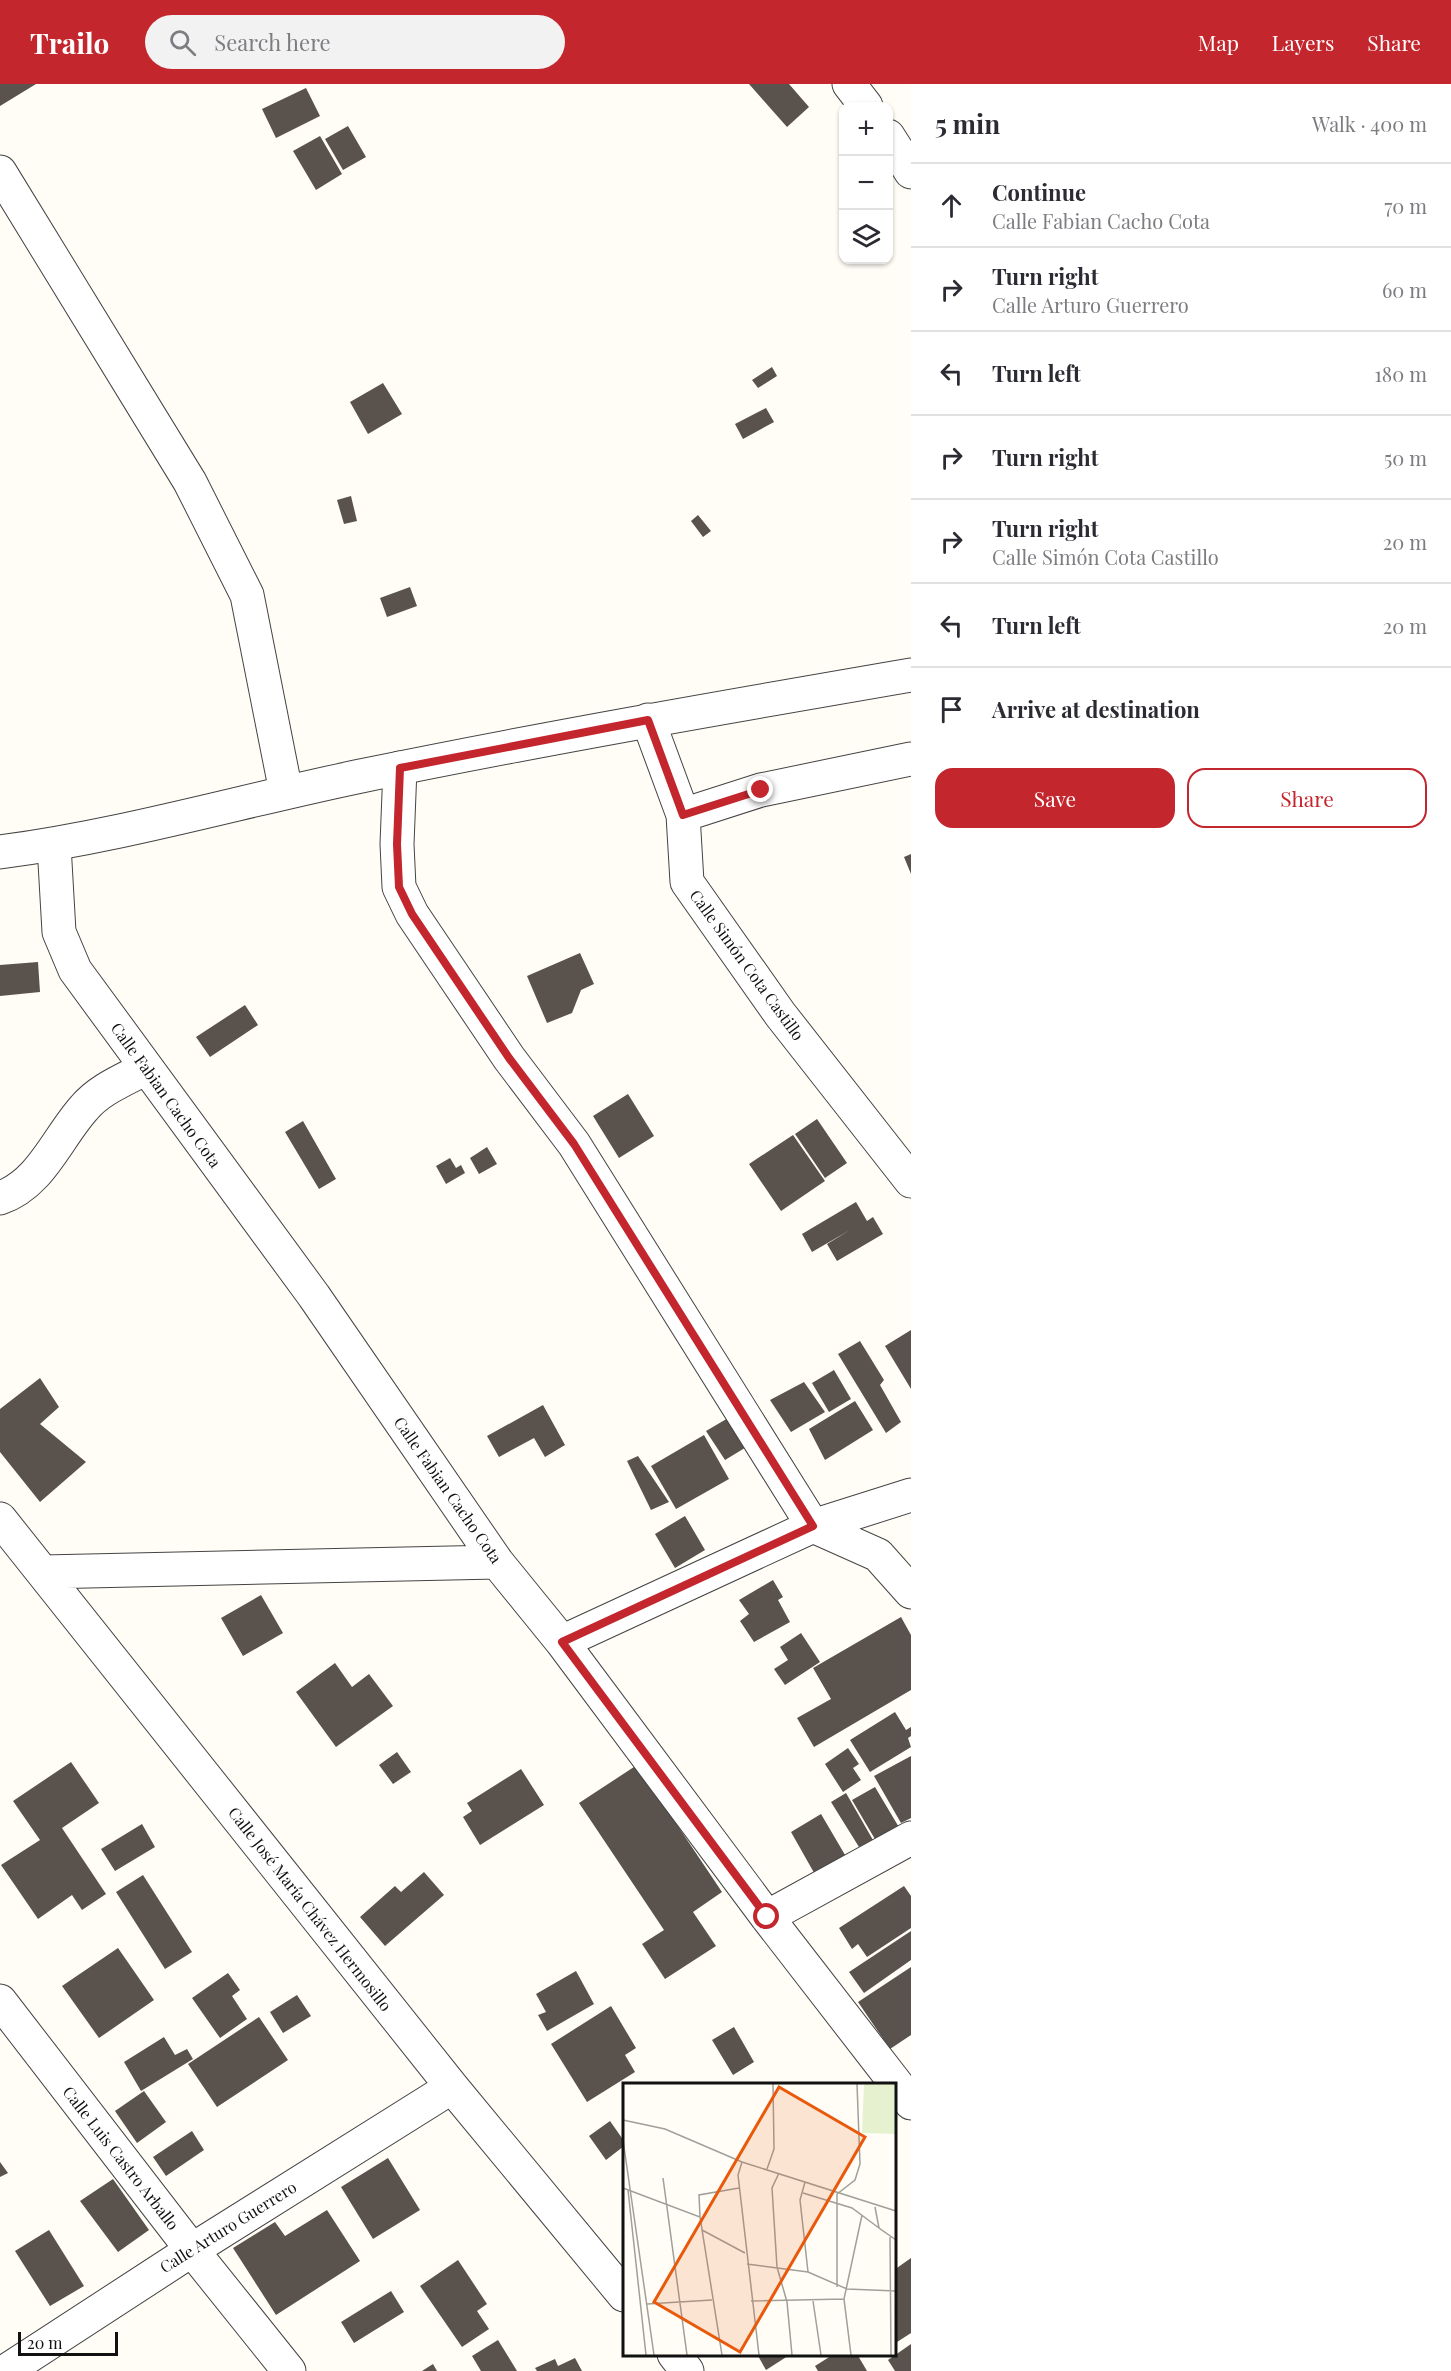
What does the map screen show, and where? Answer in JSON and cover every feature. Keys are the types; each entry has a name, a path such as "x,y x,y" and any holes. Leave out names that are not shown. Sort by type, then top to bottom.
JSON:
{"street":[{"path":"849,84 863,102"},
{"path":"893,144 911,172"},
{"path":"0,172 190,482 247,595 286,792"},
{"path":"0,852 54,845 194,816 286,792 400,768 648,720 911,675"},
{"name":"Calle Simón Cota Castillo","path":"648,720 683,815 687,882 780,1014 911,1181"},
{"path":"683,815 761,790 911,759"},
{"path":"400,768 397,844 399,887 412,914 509,1058 574,1144 813,1526 878,1555 911,1592"},
{"name":"Calle Fabian Cacho Cota","path":"54,845 59,932 75,970 314,1296 497,1562 562,1642 767,1917 896,2083"},
{"path":"0,1198 21,1189 36,1174 84,1108 101,1092 146,1068"},
{"path":"562,1642 813,1526 911,1494"},
{"name":"Calle José María Chávez Hermosillo","path":"0,1519 452,2087 623,2294"},
{"path":"43,1572 497,1562"},
{"path":"767,1917 911,1838"},
{"name":"Calle Luis Castro Arballo","path":"0,2001 192,2250 289,2371"},
{"name":"Calle Fabian Cacho Cota","path":"896,2084 911,2103"},
{"name":"Calle Arturo Guerrero","path":"6,2371 192,2250 452,2087"},
{"path":"675,2356 687,2371"}],"building":[{"path":"0,84 36,84 0,106"},
{"path":"749,84 789,84 809,107 787,127"},
{"path":"306,88 320,116 276,138 262,109"},
{"path":"348,126 366,157 343,170 325,139"},
{"path":"320,136 342,174 316,190 293,151"},
{"path":"772,367 777,376 758,388 752,380"},
{"path":"383,383 402,414 368,434 350,402"},
{"path":"766,408 774,422 743,439 735,424"},
{"path":"351,496 357,521 344,524 337,500"},
{"path":"698,515 711,531 703,537 691,521"},
{"path":"410,587 417,606 387,617 380,598"},
{"path":"911,854 911,874 904,857"},
{"path":"580,953 594,984 581,990 572,1013 547,1023 527,976"},
{"path":"38,962 40,992 0,996 0,965"},
{"path":"245,1005 258,1025 210,1057 196,1037"},
{"path":"628,1094 654,1136 619,1158 593,1116"},
{"path":"817,1119 847,1163 825,1178 795,1134"},
{"path":"303,1121 336,1179 319,1189 285,1132"},
{"path":"793,1135 825,1181 781,1211 749,1164"},
{"path":"487,1147 497,1164 479,1174 470,1158"},
{"path":"450,1158 456,1168 461,1165 465,1173 446,1184 436,1166"},
{"path":"856,1202 867,1221 873,1217 883,1234 837,1261 827,1244 850,1230 812,1252 802,1234"},
{"path":"911,1330 911,1389 885,1346"},
{"path":"860,1341 884,1380 880,1385 901,1422 886,1433 838,1354"},
{"path":"834,1370 851,1399 829,1412 812,1383"},
{"path":"40,1378 59,1407 40,1424 86,1462 40,1502 0,1452 0,1409"},
{"path":"804,1382 825,1412 791,1432 770,1400"},
{"path":"855,1401 873,1430 825,1460 809,1429"},
{"path":"543,1405 565,1445 545,1457 534,1438 499,1457 487,1436"},
{"path":"735,1414 753,1443 725,1460 706,1431"},
{"path":"704,1435 729,1479 676,1509 651,1466"},
{"path":"638,1456 669,1502 651,1510 627,1461"},
{"path":"685,1516 705,1550 675,1568 655,1534"},
{"path":"773,1580 783,1597 778,1600 790,1622 754,1642 740,1621 749,1614 739,1600"},
{"path":"261,1595 283,1633 243,1656 221,1618"},
{"path":"901,1617 911,1635 911,1690 814,1747 797,1718 831,1699 813,1668"},
{"path":"801,1633 820,1662 785,1685 774,1669 788,1660 780,1647"},
{"path":"335,1663 352,1687 369,1674 393,1706 336,1747 296,1692"},
{"path":"895,1712 906,1730 911,1727 911,1736 908,1738 911,1747 870,1772 850,1740"},
{"path":"848,1748 859,1764 853,1768 861,1780 843,1792 825,1764"},
{"path":"397,1752 411,1772 393,1784 379,1765"},
{"path":"911,1756 911,1818 901,1823 874,1776"},
{"path":"71,1762 99,1803 62,1828 106,1894 82,1910 72,1895 38,1919 1,1865 40,1840 13,1801"},
{"path":"637,1765 722,1892 693,1912 716,1946 665,1979 642,1944 664,1930 579,1803"},
{"path":"521,1769 544,1805 480,1845 463,1817 472,1811 467,1803"},
{"path":"875,1787 903,1834 879,1846 852,1800"},
{"path":"846,1793 873,1840 859,1847 831,1802"},
{"path":"821,1814 848,1860 817,1878 791,1832"},
{"path":"142,1824 155,1847 115,1871 101,1849"},
{"path":"424,1872 444,1895 385,1946 360,1917 395,1886 401,1892"},
{"path":"143,1875 192,1952 165,1969 116,1892"},
{"path":"904,1886 911,1896 911,1928 867,1957 858,1944 852,1949 839,1928"},
{"path":"911,1931 911,1960 864,1993 849,1972"},
{"path":"118,1948 154,2000 99,2038 62,1986"},
{"path":"911,1967 911,2035 890,2049 858,2002"},
{"path":"576,1971 594,2004 547,2031 538,2015 546,2012 536,1994"},
{"path":"228,1973 240,1990 232,1996 247,2019 220,2038 192,1998"},
{"path":"297,1995 311,2016 283,2033 270,2012"},
{"path":"611,2006 636,2048 625,2055 635,2072 587,2102 551,2044"},
{"path":"259,2017 288,2060 217,2107 188,2064"},
{"path":"734,2027 754,2062 733,2075 712,2040"},
{"path":"164,2037 175,2055 187,2049 193,2059 141,2091 124,2062"},
{"path":"144,2091 166,2122 137,2143 115,2111"},
{"path":"610,2121 623,2140 623,2147 606,2160 589,2136"},
{"path":"192,2131 204,2150 166,2176 153,2157"},
{"path":"388,2158 420,2210 373,2239 341,2187"},
{"path":"0,2162 8,2173 0,2177"},
{"path":"113,2179 149,2230 118,2252 80,2201"},
{"path":"327,2210 360,2261 276,2315 233,2248 275,2222 285,2236"},
{"path":"49,2230 84,2286 50,2306 15,2251"},
{"path":"911,2258 911,2333 896,2343 896,2269"},
{"path":"458,2260 487,2304 477,2311 489,2329 462,2347 420,2286"},
{"path":"391,2291 404,2312 354,2343 341,2322"},
{"path":"498,2340 517,2371 481,2371 472,2356"},
{"path":"911,2344 911,2371 895,2371 888,2360"},
{"path":"758,2356 788,2356 766,2370"},
{"path":"831,2356 858,2356 867,2371 818,2371 815,2366"},
{"path":"575,2358 582,2371 537,2371 535,2368 555,2359 558,2366"},
{"path":"433,2364 437,2371 422,2371"}],"route":[{"path":"761,790 683,815 648,720 400,768 397,844 399,887 412,914 509,1058 574,1144 813,1526 562,1642 767,1917"}]}
